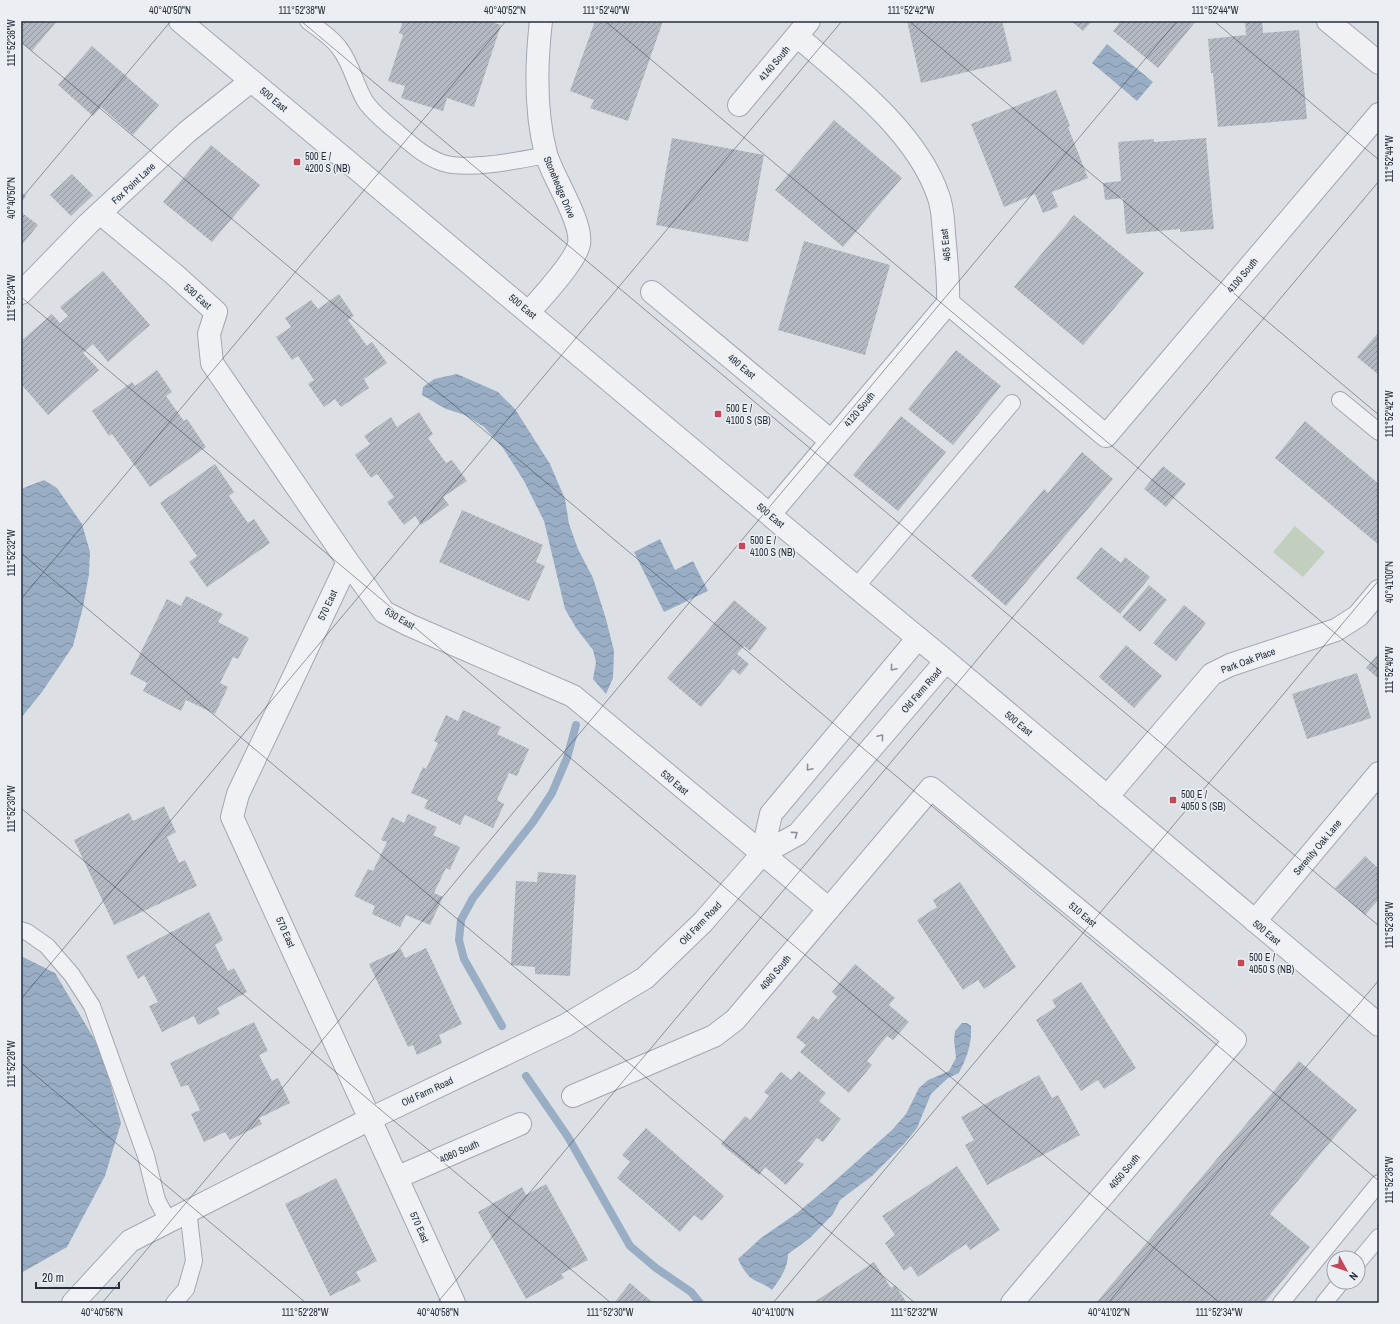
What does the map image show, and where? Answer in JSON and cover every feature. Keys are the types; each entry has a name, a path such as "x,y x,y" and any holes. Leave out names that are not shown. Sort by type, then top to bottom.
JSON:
{"street":[{"name":"500 East","path":"180,21 1379,1025"},
{"name":"Stonehedge Drive","path":"529,312 575,255 580,243 577,226 565,194 546,155 540,125 537,50 541,21"},
{"path":"1328,21 1379,64"},
{"name":"4140 South","path":"739,105 803,28"},
{"name":"465 East","path":"803,28 902,134 930,175 939,196 943,220 949,284 948,303"},
{"name":"Fox Point Lane","path":"21,293 100,213 187,132 251,80"},
{"name":"4100 South","path":"948,303 1106,436 1379,114"},
{"name":"530 East","path":"100,213 175,275 216,312 209,334 212,363 348,562 384,612 409,625 573,696 829,909"},
{"name":"490 East","path":"652,292 831,441"},
{"name":"4120 South","path":"770,514 948,303"},
{"name":"570 East","path":"348,562 238,794 232,817 398,1177 454,1303"},
{"name":"Park Oak Place","path":"1107,797 1212,674 1230,665 1336,630 1358,616 1379,591"},
{"name":"Old Farm Road","path":"762,854 771,814 918,638"},
{"name":"Old Farm Road","path":"73,1303 130,1241 188,1210 370,1119 566,1025 645,978 703,922 762,854 798,834 946,661"},
{"name":"Serenity Oak Lane","path":"1255,921 1379,773"},
{"name":"4080 South","path":"573,1096 714,1036 735,1020 931,788"},
{"name":"510 East","path":"931,788 1235,1040"},
{"name":"4050 South","path":"1012,1303 1235,1040"},
{"name":"4080 South","path":"398,1177 520,1124"}],"lane":[{"path":"308,21 340,47 366,102 385,122 422,153 443,163 456,165 507,163 546,155"},
{"path":"1340,400 1379,432"},
{"path":"856,587 1012,403"},
{"path":"21,930 47,946 72,975 92,1006 146,1156 157,1200 168,1221"},
{"path":"1280,1303 1379,1183"},
{"path":"174,1303 186,1289 194,1261 188,1210"},
{"path":"1366,1252 1379,1237"},
{"path":"1324,1303 1335,1290"}],"green space":[{"path":"1295,526 1325,552 1303,577 1273,552"}],"water":[{"path":"1107,44 1153,82 1137,101 1092,63"},
{"path":"457,374 498,392 515,409 550,464 565,499 569,524 578,549 593,578 614,651 613,678 606,694 593,679 596,662 593,650 576,628 565,609 544,521 524,481 503,448 484,427 465,415 446,409 422,395 423,387 434,379"},
{"path":"44,480 57,488 82,524 90,552 89,574 83,607 73,646 42,692 21,718 21,489"},
{"path":"660,539 675,570 693,561 708,591 664,612 634,552"},
{"path":"21,956 55,973 102,1052 121,1123 105,1176 67,1247 21,1273"},
{"path":"962,1023 967,1023 971,1026 971,1039 967,1056 962,1067 959,1073 948,1078 931,1094 917,1128 904,1144 872,1176 840,1200 833,1214 810,1238 788,1254 785,1269 772,1290 750,1277 738,1259 761,1238 797,1213 892,1130 906,1114 919,1088 928,1080 949,1071 956,1058 954,1040 955,1031"}],"building":[{"path":"21,21 57,21 32,51 21,42"},
{"path":"403,21 489,21 501,25 474,107 447,98 443,111 401,98 405,86 388,81 403,35 399,33"},
{"path":"595,21 663,21 628,121 590,108 594,100 570,91"},
{"path":"907,21 1002,21 1012,61 921,83"},
{"path":"1071,21 1092,21 1083,31"},
{"path":"1121,21 1196,21 1158,68 1113,31"},
{"path":"1245,21 1262,21 1263,33 1299,30 1307,119 1218,127 1208,39 1246,35"},
{"path":"92,46 159,105 133,135 101,107 93,116 58,85"},
{"path":"1056,90 1070,126 1068,127 1088,178 1052,192 1058,207 1043,213 1035,194 1004,207 971,124"},
{"path":"834,120 902,178 843,247 775,190"},
{"path":"672,138 764,155 748,242 656,225"},
{"path":"1206,138 1214,229 1180,232 1180,229 1126,234 1123,198 1105,200 1103,183 1121,181 1118,142 1154,139 1154,142"},
{"path":"211,145 260,185 212,242 163,202"},
{"path":"72,174 93,195 71,216 50,195"},
{"path":"21,192 26,196 21,202"},
{"path":"21,212 38,225 21,246"},
{"path":"1074,215 1144,273 1083,345 1014,287"},
{"path":"804,241 890,265 865,355 778,330"},
{"path":"103,271 150,325 108,362 93,344 83,353 99,370 48,415 21,384 21,341 52,314 60,323 68,316 60,307"},
{"path":"339,294 354,316 348,320 367,346 372,342 387,363 364,379 369,388 341,407 335,399 324,407 308,384 314,380 298,356 292,360 276,337 291,327 285,318 311,300 318,309"},
{"path":"1379,332 1379,375 1357,357"},
{"path":"956,350 1001,386 953,445 908,409"},
{"path":"157,370 172,392 166,396 184,421 187,419 206,447 150,487 112,434 109,436 92,411 132,382 135,386"},
{"path":"419,412 433,434 428,438 446,463 452,460 467,481 443,497 449,505 421,525 415,516 404,525 387,502 394,497 377,474 371,478 355,455 370,444 364,436 391,417 397,427"},
{"path":"901,416 946,452 898,511 853,475"},
{"path":"1305,421 1379,484 1379,545 1275,458"},
{"path":"1082,452 1113,479 1006,606 971,576 1044,489 1048,493"},
{"path":"215,464 234,492 229,496 248,523 254,519 270,543 207,587 189,562 197,556 160,503"},
{"path":"1163,466 1186,484 1166,507 1144,489"},
{"path":"462,510 543,545 536,562 545,566 529,601 439,562"},
{"path":"1101,547 1121,563 1125,557 1150,577 1120,614 1076,578"},
{"path":"1149,585 1167,600 1140,632 1122,617"},
{"path":"186,596 223,614 218,622 249,638 238,659 233,657 220,683 228,687 215,714 186,700 181,711 143,691 147,683 130,674 167,599 181,606"},
{"path":"734,600 767,628 750,651 744,646 737,654 749,664 740,675 733,669 701,707 667,678"},
{"path":"1184,605 1206,623 1176,661 1153,643"},
{"path":"1126,645 1162,676 1134,708 1099,677"},
{"path":"1379,653 1379,679 1366,668"},
{"path":"1357,673 1371,718 1307,739 1292,694"},
{"path":"463,710 501,727 497,734 529,749 517,776 509,773 497,800 504,804 493,828 465,815 460,825 424,808 428,800 411,793 423,767 426,769 438,743 434,741 446,715 458,721"},
{"path":"164,806 176,832 167,837 179,863 185,860 197,886 114,925 74,840 129,813 133,821"},
{"path":"408,814 437,827 433,835 460,847 450,870 446,868 434,893 443,897 430,925 406,915 400,927 372,914 375,906 354,896 368,869 373,871 387,842 381,840 392,817 404,823"},
{"path":"1365,856 1379,869 1379,899 1365,915 1335,888"},
{"path":"538,872 576,875 570,976 535,974 535,967 511,965 516,881 537,882"},
{"path":"960,882 1016,967 984,989 978,980 963,990 917,920 937,907 933,900"},
{"path":"209,912 223,940 215,945 228,971 234,968 247,992 217,1008 220,1014 198,1025 194,1016 162,1032 149,1006 158,1002 144,975 138,979 126,956"},
{"path":"426,948 462,1024 439,1035 442,1043 417,1055 413,1045 408,1047 369,964 401,949 405,958"},
{"path":"855,964 895,998 889,1005 909,1022 893,1040 887,1036 867,1061 872,1065 849,1093 800,1052 806,1045 796,1037 813,1016 818,1020 837,997 832,992"},
{"path":"1081,982 1136,1068 1104,1089 1098,1080 1081,1091 1036,1020 1056,1007 1052,1000"},
{"path":"254,1022 268,1051 259,1055 272,1081 278,1078 290,1103 259,1118 262,1124 230,1140 225,1132 204,1142 191,1114 200,1110 188,1085 181,1087 170,1063"},
{"path":"1299,1061 1357,1110 1270,1214 1310,1247 1264,1303 1096,1303"},
{"path":"799,1071 826,1093 819,1101 841,1119 823,1142 817,1138 798,1161 804,1164 786,1185 765,1167 759,1175 721,1144 745,1116 750,1120 769,1096 764,1092 781,1072 791,1080"},
{"path":"1039,1075 1052,1098 1058,1095 1080,1135 987,1185 965,1145 974,1140 961,1117"},
{"path":"646,1128 724,1196 702,1221 694,1215 680,1232 617,1178 630,1162 622,1155"},
{"path":"957,1166 1000,1230 970,1250 966,1244 918,1277 911,1266 904,1271 885,1243 895,1235 882,1216"},
{"path":"336,1178 377,1261 356,1272 361,1281 330,1296 285,1204"},
{"path":"546,1184 588,1260 561,1274 564,1278 526,1299 478,1212 522,1187 526,1195"},
{"path":"874,1262 891,1288 895,1285 907,1303 813,1303"},
{"path":"630,1283 651,1301 649,1303 614,1303"}],"waterway":[{"path":"502,1026 464,959 459,940 461,920 473,898 533,822 552,793 567,758 576,725"},
{"path":"526,1076 568,1137 630,1246 656,1268 691,1292 700,1303"}],"place":[{"name":"500 E / 4200 S (NB)","path":"297,162"},
{"name":"500 E / 4100 S (SB)","path":"718,414"},
{"name":"500 E / 4100 S (NB)","path":"742,546"},
{"name":"500 E / 4050 S (SB)","path":"1173,800"},
{"name":"500 E / 4050 S (NB)","path":"1241,963"}]}
